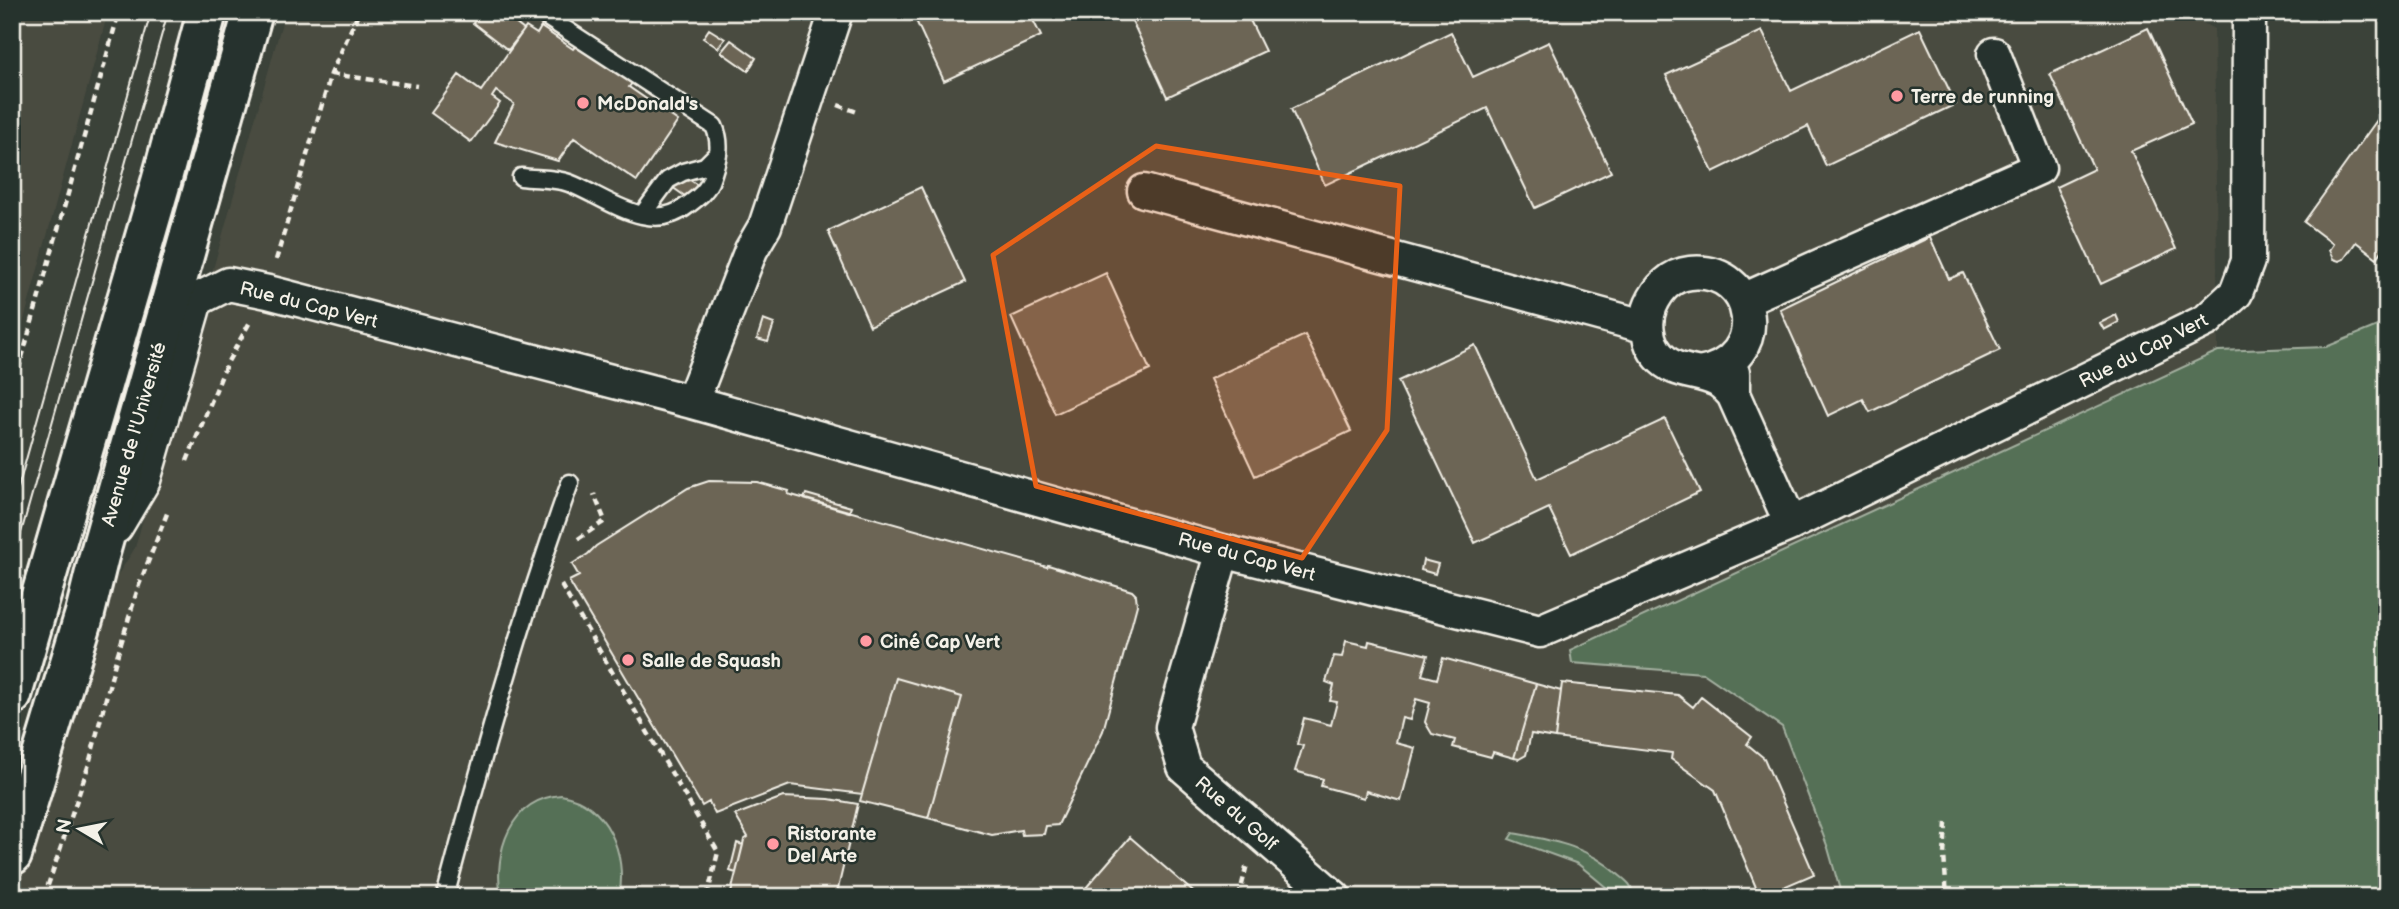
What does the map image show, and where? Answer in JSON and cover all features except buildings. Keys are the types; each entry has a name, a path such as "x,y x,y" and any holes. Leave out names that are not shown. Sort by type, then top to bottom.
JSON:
{"main road":[{"path":"12,695 157,195 207,12"},
{"name":"Avenue de l'Université","path":"12,855 85,613 253,12"}],"street":[{"path":"692,402 751,250 765,226 836,12"},
{"name":"Rue du Cap Vert","path":"99,556 144,480 196,300 228,284 268,292 692,402 1223,551 1540,631 1791,524 2207,320 2236,293 2248,261 2249,12"},
{"path":"1743,300 2039,168 1994,54"},
{"path":"1144,191 1647,327"},
{"path":"1702,272 1718,276 1733,286 1743,300 1749,327 1746,340 1728,364 1714,371 1684,372 1670,366 1658,355 1650,342 1647,327 1649,309 1656,293 1669,281 1684,274 1702,272"},
{"path":"1739,352 1733,374 1733,394 1791,524"},
{"path":"1699,373 1718,381 1733,394"},
{"name":"Rue du Golf","path":"1223,551 1172,727 1184,767 1334,897"}],"lane":[{"path":"521,177 567,182 628,212 661,217 680,212 706,191 718,161 720,138 714,125 539,12"},
{"path":"642,215 668,180 683,172 705,166 718,152"},
{"path":"445,897 524,617 570,483"}],"path":[{"path":"12,393 119,12"},
{"path":"183,470 226,365 268,292 331,74 359,12"},
{"path":"331,74 417,86"},
{"path":"572,548 576,540 605,521 591,488"},
{"path":"44,897 89,764 139,584 169,508"},
{"path":"559,580 719,852 708,897"},
{"path":"1946,824 1944,855 1947,897"}],"highlighted area":[{"path":"1156,146 1400,186 1387,430 1302,558 1036,486 993,255"}],"shaded area":[{"path":"12,12 108,12 12,364"},
{"path":"285,12 2182,12 2214,29 2218,351 1570,650 1572,663 1703,673 1782,728 1828,848 1842,897 16,897 103,598 135,548"}],"green space":[{"path":"2387,322 2387,897 1842,897 1828,848 1782,727 1703,673 1572,663 1570,650 2218,351 2326,347"},
{"path":"561,795 591,808 611,833 620,864 619,897 501,897 499,880 503,846 517,817 529,806 543,799"},
{"path":"1513,833 1557,842 1595,857 1627,882 1634,897 1614,897 1613,893 1578,864 1509,839"}],"tram line":[{"path":"12,510 151,12"},
{"path":"12,565 168,12"}],"place":[{"name":"Terre de running","path":"1897,96"},
{"name":"McDonald's","path":"583,103"},
{"name":"Ciné Cap Vert","path":"866,641"},
{"name":"Salle de Squash","path":"628,660"},
{"name":"Ristorante Del Arte","path":"773,844"}]}
